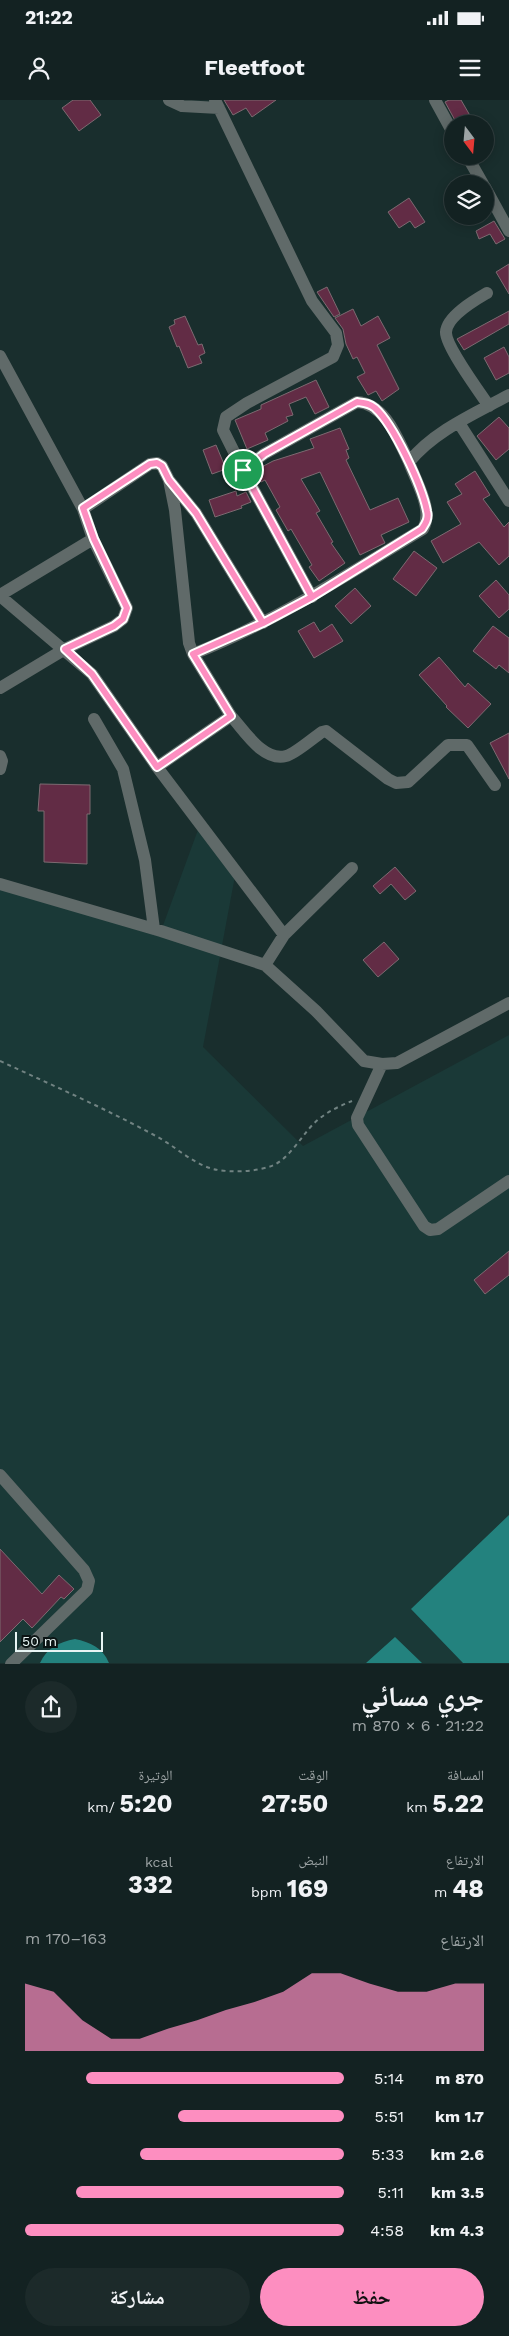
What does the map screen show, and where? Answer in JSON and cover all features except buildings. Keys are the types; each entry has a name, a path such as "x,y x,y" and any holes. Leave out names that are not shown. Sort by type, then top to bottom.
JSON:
{"street":[{"path":"169,100 182,106 217,104 312,301 336,333 338,345 332,357 247,403 226,417 223,430 312,597"},
{"path":"435,100 444,116"},
{"path":"494,204 509,231"},
{"path":"487,293 465,307 449,324 446,331 449,344 489,406"},
{"path":"0,356 83,508 94,539 127,608 123,619 114,626 65,649 0,688"},
{"path":"409,462 422,446 458,423 509,395"},
{"path":"193,654 263,623 312,597 422,529 427,521 427,511 409,462 386,420 374,407 366,403 357,402 264,454 243,470"},
{"path":"458,423 509,501"},
{"path":"83,508 150,464 157,463 162,466 169,480 196,513 263,623"},
{"path":"169,480 176,519 189,643 193,654 231,716 263,751 273,757 287,756 326,731 388,779 396,783 408,782 448,745 467,745 495,785"},
{"path":"94,539 0,596 65,649 92,674 157,767 284,935"},
{"path":"157,767 231,716"},
{"path":"94,719 123,769 145,860 154,929"},
{"path":"265,964 284,935 352,868"},
{"path":"0,884 265,964 316,1011 364,1061 382,1064 396,1062 509,1003"},
{"path":"382,1064 357,1118 358,1125 424,1226 430,1230 438,1229 509,1181"},
{"path":"0,1475 84,1570 89,1581 87,1590 11,1664"}],"path":[{"path":"0,1061 117,1115 165,1140 192,1160 213,1169 239,1171 261,1169 275,1164 290,1152 321,1116 334,1108 368,1094"}],"shaded area":[{"path":"199,827 235,876 203,1047 303,1146 509,1035 509,1663 0,1663 0,884 161,931"}],"water":[{"path":"509,1515 509,1663 463,1663 411,1609"},
{"path":"395,1637 422,1663 366,1663"},
{"path":"75,1639 95,1646 103,1653 109,1663 40,1663 46,1653 54,1646"}],"route":[{"path":"243,470 264,454 357,402 366,403 374,407 395,434 409,462 427,511 427,521 422,529 312,597 263,623 220,550 196,513 169,480 162,466 157,463 150,464 83,508 94,539 127,608 123,619 114,626 65,649 92,674 157,767 231,716 193,654 263,623 312,597 243,470"}]}
